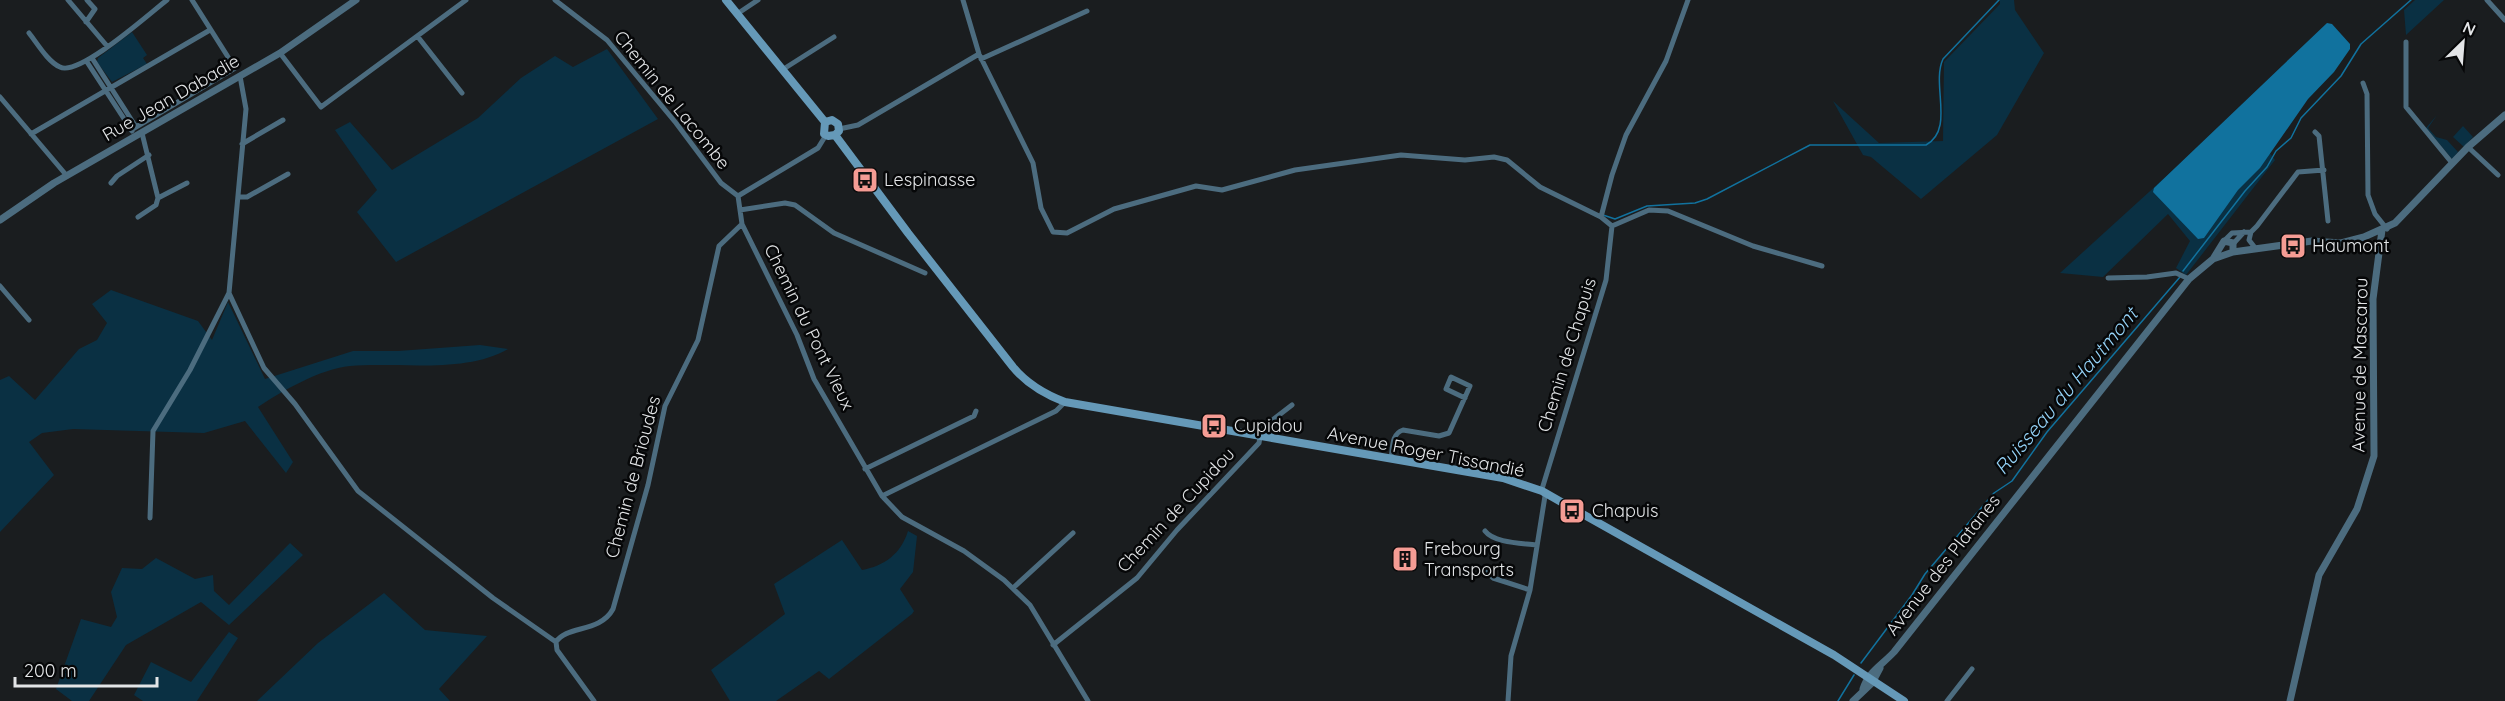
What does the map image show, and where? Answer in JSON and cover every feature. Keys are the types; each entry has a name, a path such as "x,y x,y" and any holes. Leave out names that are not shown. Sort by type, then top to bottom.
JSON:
{"main road":[{"path":"726,0 825,122"},
{"path":"834,121 837,132 826,135 822,129 825,122 834,121"},
{"name":"Avenue Roger Tissandié","path":"837,132 908,233 1022,378 1041,392 1065,402 1503,478 1542,492 1871,678 1904,701"}],"street":[{"path":"68,0 107,46"},
{"path":"87,0 95,9 87,22"},
{"path":"28,33 58,67 67,69 90,60 167,0"},
{"path":"137,132 235,68 192,0"},
{"name":"Rue Jean Dabadie","path":"0,220 137,132 280,53 356,0"},
{"path":"280,53 321,107 466,0"},
{"name":"Chemin de Lacombe","path":"555,0 607,40 676,123 721,183 738,196"},
{"path":"737,14 758,0"},
{"path":"965,0 980,56 1033,163 1041,208 1053,232 1067,233 1114,209 1196,186 1222,189 1295,170 1401,155 1465,160 1494,157 1507,160 1540,187 1601,217 1612,226 1649,210 1668,211 1753,246 1822,266"},
{"path":"1601,217 1626,135 1666,61 1689,0"},
{"path":"2487,0 2505,20"},
{"path":"837,132 858,125 980,56 1087,11"},
{"path":"31,134 210,30"},
{"path":"418,37 462,93"},
{"path":"782,71 834,37"},
{"path":"2406,42 2406,107 2452,163"},
{"path":"90,60 149,154 158,198 156,205 138,217"},
{"path":"150,518 153,431 190,370 229,293 246,109 240,76"},
{"path":"2363,83 2367,94 2368,195 2384,230"},
{"path":"0,97 67,176"},
{"path":"2251,232 2232,233 2225,240 2234,247 2246,250 2312,241 2341,243 2384,230 2395,223 2468,147 2505,115"},
{"path":"242,144 283,120"},
{"path":"2315,132 2319,136 2328,220"},
{"path":"742,224 738,196 818,148 826,135"},
{"path":"2468,147 2498,176"},
{"path":"111,183 117,176 149,154"},
{"path":"2256,249 2249,240 2251,232 2298,172 2324,170"},
{"path":"238,197 247,197 288,174"},
{"path":"158,198 171,194 187,183"},
{"path":"740,210 785,203 795,205 834,233 925,273"},
{"name":"Chemin du Pont Vieux","path":"742,224 797,335 814,380 882,496 902,518 964,551 1013,588 1030,605 1088,701"},
{"name":"Chemin de Brioudes","path":"556,642 564,635 603,621 612,609 648,485 665,406 698,340 719,246 742,224"},
{"name":"Chemin de Chapuis","path":"1508,701 1511,656 1530,591 1545,496 1542,492 1606,280 1612,226"},
{"name":"Avenue de Mascarou","path":"2290,701 2319,575 2357,509 2374,456 2373,299 2384,230"},
{"path":"2234,247 2244,232"},
{"name":"Avenue des Platanes","path":"2213,259 2225,240"},
{"name":"Avenue des Platanes","path":"1871,678 2189,279 2213,259 2225,255 2234,247"},
{"path":"2219,248 2225,255"},
{"path":"2108,278 2148,278 2176,273 2189,279"},
{"path":"0,286 29,320"},
{"path":"229,293 264,368 295,404 354,486 493,598 556,642 557,650 594,701"},
{"path":"1391,459 1394,436 1398,432 1403,430 1439,436 1449,433 1465,398 1470,386 1451,377 1446,389 1465,398"},
{"path":"882,496 1056,411 1065,402"},
{"path":"1272,439 1270,422 1292,405"},
{"path":"865,469 974,416 976,411"},
{"name":"Chemin de Cupidou","path":"1053,645 1137,578 1177,530 1259,443 1260,437"},
{"path":"1485,531 1488,536 1498,539 1536,545"},
{"path":"1013,588 1073,533"},
{"path":"1487,572 1494,578 1530,591"},
{"path":"1947,701 1972,669"},
{"path":"1853,701 1871,678"}],"shaded area":[{"path":"2000,0 2014,0 2015,10 2044,53 1997,135 1921,199 1871,157 1863,155 1833,101 1879,143 1943,141 1944,62 2000,4"},
{"path":"2415,0 2444,0 2406,35 2404,10"},
{"path":"132,32 147,55 143,58 147,64 112,82 97,62 98,58"},
{"path":"607,49 658,119 396,262 357,212 377,190 335,130 350,122 392,170 478,118 521,78 555,56 573,67"},
{"path":"2238,111 2275,160 2186,275 2176,268 2190,241 2168,214 2103,277 2060,273"},
{"path":"2437,115 2428,128 2436,137 2447,140 2458,152 2452,159 2426,128"},
{"path":"2463,126 2473,137 2464,147 2453,137"},
{"path":"111,290 198,321 212,340 228,302 265,379 353,351 398,351 480,345 508,349 472,362 338,368 314,376 290,388 258,407 293,462 286,473 245,421 204,433 73,429 42,433 29,442 54,475 0,532 0,380 9,376 35,400 79,349 97,340 107,323 92,304"},
{"path":"908,531 917,536 913,572 900,589 914,611 912,614 829,679 819,671 776,701 730,701 711,670 785,614 774,584 842,540 862,570 870,568 891,558 901,546"},
{"path":"290,543 303,555 229,625 201,602 126,645 89,701 72,701 56,689 81,619 111,627 117,617 111,592 122,568 142,569 156,558 195,579 213,575 214,591 229,605"},
{"path":"384,593 425,630 487,636 439,689 450,701 257,701 318,643"},
{"path":"229,632 238,638 197,701 143,701 134,695 151,662 191,682"}],"water":[{"path":"2327,23 2332,24 2350,44 2350,49 2334,72 2308,99 2260,168 2238,190 2204,238 2198,239 2153,192 2154,188"}],"waterway":[{"path":"1603,215 1615,219 1647,206 1695,203 1707,199 1810,145 1926,145 1935,138 1941,118 1939,81 1943,59 1999,0"},
{"name":"Ruisseau du Hautmont","path":"2183,271 2245,191 2267,167 2276,151 2291,138 2301,118 2341,76 2361,44 2411,0"},
{"name":"Ruisseau du Hautmont","path":"1861,663 1925,574 1994,493 2012,481 2047,432 2180,277"},
{"name":"Ruisseau du Hautmont","path":"1838,701 1854,675"}],"place":[{"name":"Lespinasse","path":"865,180"},
{"name":"Haumont","path":"2293,246"},
{"name":"Cupidou","path":"1214,426"},
{"name":"Chapuis","path":"1572,511"},
{"name":"Frebourg Transports","path":"1405,559"}]}
